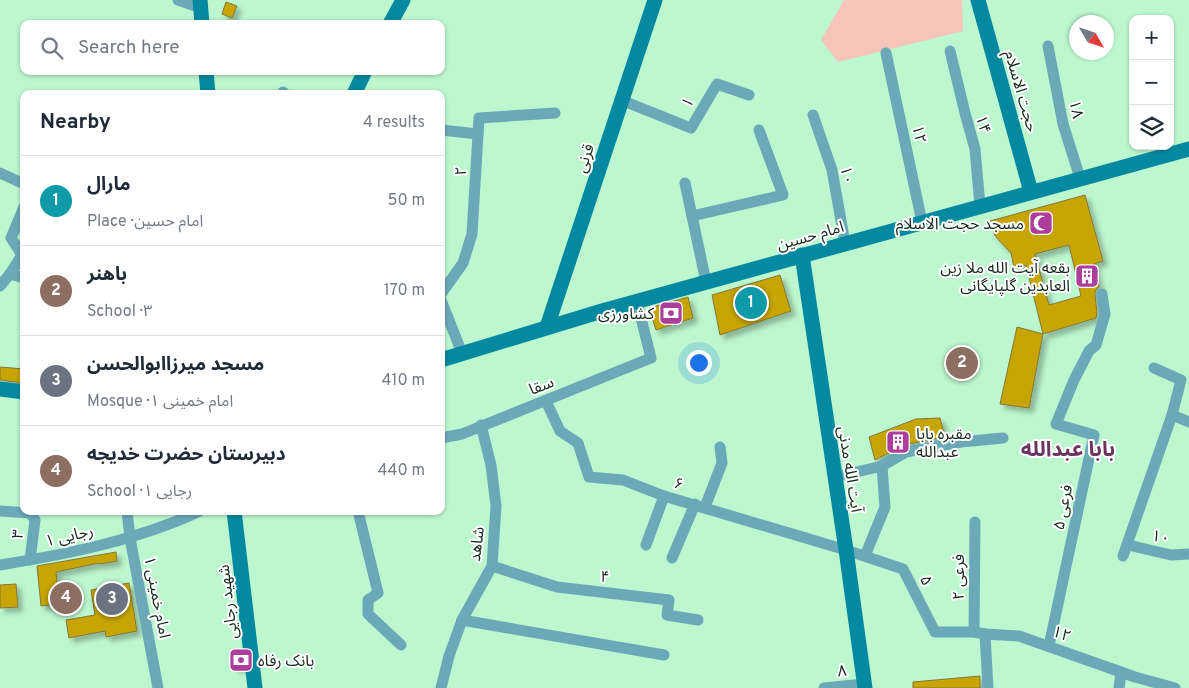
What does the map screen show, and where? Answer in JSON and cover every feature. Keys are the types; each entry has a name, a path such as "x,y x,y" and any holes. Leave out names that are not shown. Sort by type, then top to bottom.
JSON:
{"main road":[{"path":"392,20 403,0"},
{"name":"قرنی","path":"547,327 655,0"},
{"name":"حجت الاسلام","path":"978,0 1032,192"},
{"path":"200,4 202,20"},
{"path":"206,75 208,90"},
{"path":"356,90 363,75"},
{"name":"امام حسین","path":"445,359 547,327 706,282 1189,149"},
{"name":"آیت الله مدنی","path":"802,255 846,550 864,686"},
{"path":"0,390 20,392"},
{"name":"شهید رجایی","path":"234,515 255,688"}],"street":[{"path":"178,0 200,4"},
{"name":"۱۸","path":"1048,46 1063,124 1080,178"},
{"name":"۱۴","path":"950,51 975,149 980,206"},
{"name":"۱۲","path":"886,53 922,222"},
{"name":"۱","path":"621,100 691,128 717,84 749,95"},
{"name":"۲","path":"445,288 463,263 472,234 479,118 555,112"},
{"name":"۱۰","path":"813,115 832,170 845,243"},
{"path":"445,130 478,134"},
{"path":"692,216 783,195 759,130"},
{"path":"0,173 20,182"},
{"path":"685,183 706,282"},
{"path":"20,217 11,238 20,252"},
{"path":"0,286 20,258"},
{"path":"10,274 20,277"},
{"name":"فرعی ۵","path":"1049,646 1094,435 1056,424 1089,350 1096,345 1105,314 1102,294"},
{"name":"سقا","path":"445,437 462,434 651,358 637,302"},
{"path":"445,310 462,353"},
{"path":"1154,368 1181,380 1172,415 1189,422"},
{"name":"۶","path":"546,401 560,431 578,443 589,477 623,480 664,496 846,550"},
{"name":"۱۰","path":"1172,415 1125,551 1171,555 1189,554"},
{"name":"شاهد","path":"441,688 462,620 492,566 496,506 491,465 482,425"},
{"path":"835,476 882,466 906,452 961,442 1003,438"},
{"path":"672,558 722,463 720,447"},
{"path":"865,556 885,508 882,466"},
{"path":"646,545 664,496"},
{"name":"۳","path":"0,511 20,512"},
{"name":"۳","path":"30,560 36,520 33,515"},
{"name":"امام خمینی ۱","path":"127,515 158,688"},
{"name":"رجایی ۱","path":"0,565 130,538 190,515"},
{"path":"359,515 378,593 368,600 368,614 401,645"},
{"name":"فرعی ۲","path":"975,522 980,633 988,688"},
{"name":"۵","path":"846,550 903,569 934,632"},
{"name":"۴","path":"492,566 557,587 670,600 667,616 698,620"},
{"path":"462,620 664,655"},
{"name":"۱۲","path":"934,632 1019,636 1121,672 1175,688"},
{"path":"1119,688 1121,672"},
{"name":"۸","path":"824,688 864,686"}],"shaded area":[{"path":"844,0 962,0 963,31 838,62 821,40"}],"building":[{"path":"226,2 237,6 232,18 222,14"},
{"path":"1085,195 1103,261 1094,264 1099,287 1095,291 1096,318 1043,334 1026,265 1014,268 1011,253 995,236 990,221","holes":["1069,245 1081,296 1049,305 1035,254"]},
{"path":"780,275 791,311 720,335 712,295"},
{"name":"کشاورزی","path":"688,297 693,318 656,330 649,308"},
{"path":"1017,327 1043,334 1029,408 1000,404"},
{"path":"0,367 20,369 20,382 0,380"},
{"name":"مقبره بابا عبدالله","path":"940,418 945,437 904,445 875,460 869,437 916,419"},
{"path":"116,552 117,561 56,572 59,604 41,606 37,566"},
{"path":"129,583 137,631 106,637 105,631 69,638 66,620 95,615 91,590"},
{"path":"16,584 18,607 0,608 0,585"},
{"name":"بانک رفاه","path":"242,654 243,667 235,668 234,655"},
{"path":"980,676 980,688 913,688 913,682"}],"place":[{"name":"مسجد حجت الاسلام","path":"1041,223"},
{"name":"بقعه آیت الله ملا زین العابدین گلپایگانی","path":"1087,276"},
{"name":"مارال","path":"751,303"},
{"name":"کشاورزی","path":"671,313"},
{"name":"باهنر","path":"962,363"},
{"name":"مقبره بابا عبدالله","path":"898,442"},
{"name":"دبیرستان حضرت خدیجه","path":"66,598"},
{"name":"مسجد میرزاابوالحسن","path":"112,599"},
{"name":"بانک رفاه","path":"241,660"}],"district":[{"name":"بابا عبدالله","path":"1068,449"}]}
